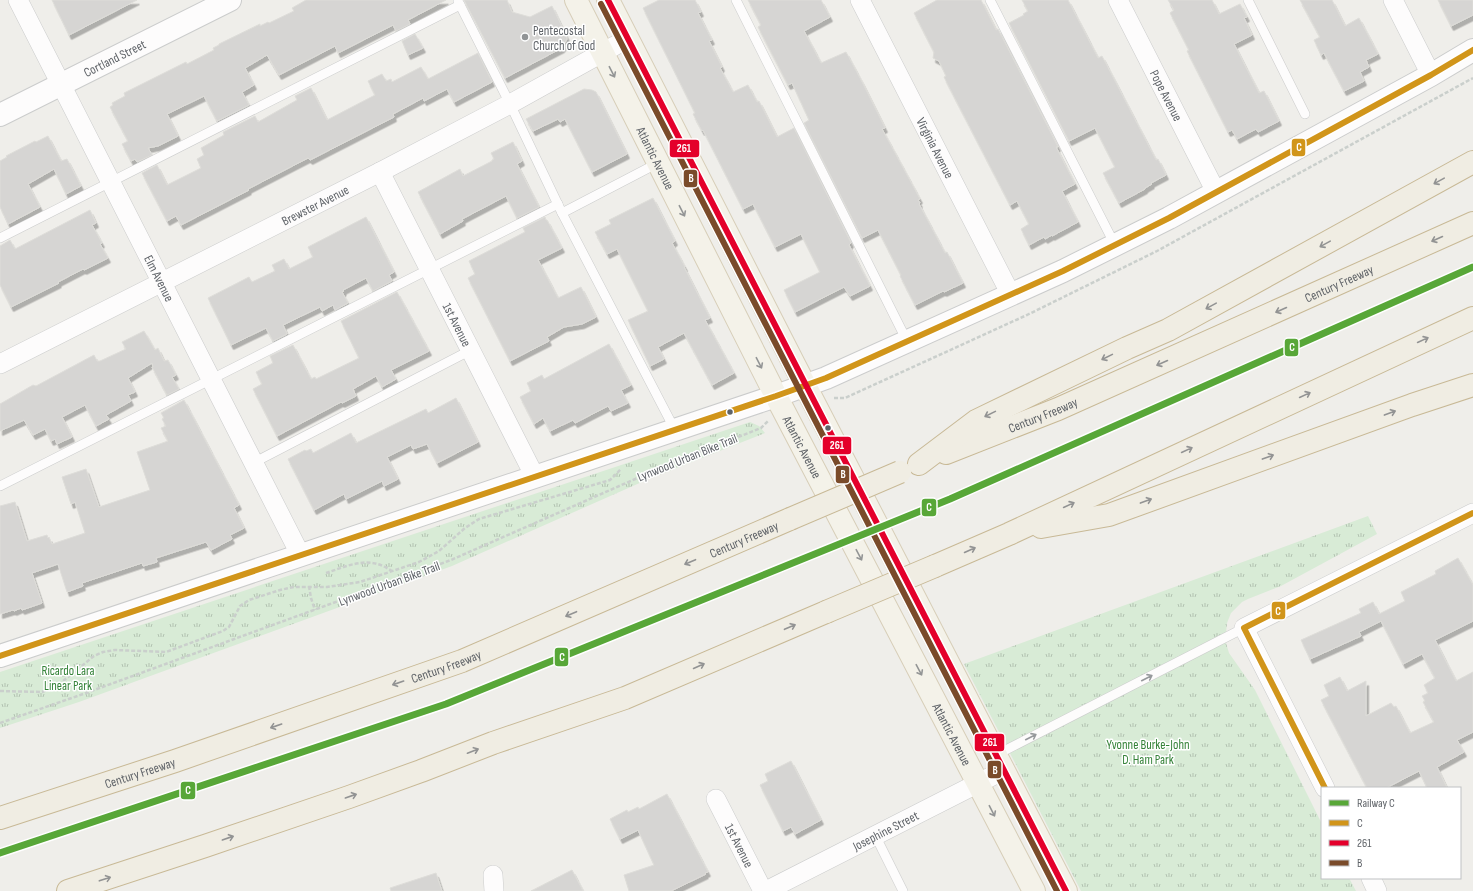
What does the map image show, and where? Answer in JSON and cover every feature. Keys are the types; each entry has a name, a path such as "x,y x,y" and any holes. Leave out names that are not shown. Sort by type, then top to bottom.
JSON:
{"highway":[{"path":"909,468 976,421 1127,348 1168,330 1473,162"},
{"name":"Century Freeway","path":"0,818 175,761 462,661 909,468 1058,409 1473,223"},
{"path":"68,891 328,804 421,771 493,743 625,698 1009,534 1473,318"},
{"path":"1009,534 1109,515 1412,404 1473,379"},
{"path":"1412,404 1473,385"}],"main road":[{"name":"Atlantic Avenue","path":"576,0 776,396 1034,891"},
{"path":"608,0 805,386 1066,891"}],"street":[{"name":"Elm Avenue","path":"18,0 301,556"},
{"name":"Cortland Street","path":"0,115 230,0"},
{"name":"Virginia Avenue","path":"860,0 1011,295"},
{"name":"Pope Avenue","path":"1118,0 1216,192"},
{"path":"1393,0 1431,75"},
{"name":"Brewster Avenue","path":"0,364 380,172 510,104 627,38"},
{"path":"0,656 805,386 1011,295 1115,245 1431,75 1473,50"},
{"name":"1st Avenue","path":"380,172 535,477"},
{"path":"1324,787 1244,628 1473,513"},
{"name":"Josephine Street","path":"765,891 978,783 1000,762"},
{"name":"1st Avenue","path":"716,800 765,891"},
{"path":"1371,879 1377,891"}],"lane":[{"path":"736,0 907,341"},
{"path":"990,0 1115,245"},
{"path":"1248,0 1305,114"},
{"path":"0,238 458,3 510,104 560,208 675,430"},
{"path":"0,486 430,268 658,164"},
{"path":"253,463 471,350"},
{"path":"1000,762 1244,628"},
{"path":"875,835 903,891"}],"path":[{"name":"Lynwood Urban Bike Trail","path":"0,723 315,610 465,554 667,465 761,428 768,420 763,421"},
{"path":"0,691 33,692 49,690 57,686 94,656 103,652 115,650 166,652 223,631 229,627 240,606 249,600 280,590 360,582 419,562 439,551 465,528 479,519 610,480 623,468"},
{"path":"326,573 353,564 366,562 378,564 392,571"},
{"path":"309,586 310,598 315,610"}],"green space":[{"name":"Ricardo Lara Linear Park","path":"750,422 759,426 765,433 651,478 452,566 79,702 0,728 0,672"},
{"name":"Yvonne Burke-John D. Ham Park","path":"1368,516 1377,534 1281,586 1242,602 1231,613 1227,623 1226,633 1226,643 1229,653 1255,690 1321,822 1321,879 1350,879 1356,891 1081,891 964,664"}],"building":[{"path":"52,0 137,0 69,35"},
{"path":"306,0 446,0 408,20 410,24 396,31 393,25 338,53 335,46 279,75 267,55 245,68 254,85 242,92 249,105 217,121 204,96 167,114 178,136 158,146 148,148 152,155 137,162 135,159 131,161 122,144 128,141 110,107 113,105 112,103 125,96 124,93 186,62 187,64 214,50 213,48 219,44 260,24 260,26 268,22 269,23 294,11 292,8"},
{"name":"Pentecostal Church of God","path":"464,0 507,0 512,12 530,17 552,6 567,39 562,48 505,78"},
{"path":"659,0 695,0 701,12 698,13 712,40 709,41 722,67 720,68 733,92 748,85 757,102 759,101 777,137 794,128 851,243 849,245 870,286 850,296 844,287 795,312 784,290 820,272 801,234 775,247 753,204 743,209 703,130 702,131 693,114 695,113 643,8"},
{"path":"748,0 821,0 830,17 804,31 821,63 846,52 885,128 882,129 920,199 918,200 920,203 919,204 963,283 915,305 878,230 862,238 804,123 809,120 792,83 788,85 758,27 761,25"},
{"path":"937,0 981,0 996,30 998,29 1058,147 1056,147 1075,184 1062,191 1078,222 1052,236 1045,239 1044,237 1029,245 1021,229 1029,224 1017,201 1010,205 944,77 946,76 939,61 933,58 934,52 914,13"},
{"path":"1022,0 1068,0 1098,58 1102,56 1156,160 1158,159 1166,175 1151,183 1152,184 1145,189 1119,203 1103,173 1115,167 1095,128 1069,141 1009,23 1024,15 1023,14 1028,11"},
{"path":"1168,0 1212,0 1219,14 1240,4 1247,17 1244,18 1252,35 1234,44 1259,93 1264,91 1279,121 1258,132 1256,129 1237,139 1232,130 1228,132 1187,51 1189,50 1170,13 1174,10"},
{"path":"1300,0 1332,0 1345,26 1359,18 1378,54 1366,60 1369,67 1360,72 1364,81 1344,91 1324,53 1321,55 1314,40 1320,37"},
{"path":"1438,0 1473,0 1473,15 1451,26"},
{"path":"415,34 423,48 408,55 402,41"},
{"path":"478,53 492,82 454,102 447,89 424,101 423,98 393,114 394,117 310,160 308,158 181,225 176,216 167,221 142,173 157,165 167,185 201,168 197,159 204,155 201,148 224,135 223,132 255,116 258,122 297,100 295,96 311,88 327,120 375,95 368,81 382,74 386,81 391,79 392,82 421,67 428,79"},
{"path":"584,89 596,92 627,154 592,172 565,119 560,122 558,119 533,131 526,119"},
{"path":"48,136 61,161 67,159 81,186 66,194 54,169 28,184 40,207 8,224 0,207 0,161 7,157 6,156"},
{"path":"513,142 522,161 517,164 539,207 517,218 506,196 462,219 463,221 440,234 418,192 460,169 463,176 492,161 494,159 491,153"},
{"path":"653,198 675,241 672,243 710,318 705,320 734,373 712,385 684,333 658,347 664,359 650,366 628,320 648,311 617,249 607,254 595,232 611,224 609,220"},
{"path":"90,210 96,223 92,225 108,258 84,270 83,269 11,307 0,285 0,246 10,240 15,249"},
{"path":"366,217 394,272 389,275 392,281 373,291 366,278 343,290 344,291 342,292 348,303 335,310 333,305 322,311 320,307 283,325 287,334 273,341 266,328 231,345 208,298 249,277 252,282 275,271 272,265 284,259 289,269 313,257 308,247"},
{"path":"545,217 562,248 538,260 558,298 581,287 596,317 582,324 564,327 547,337 549,341 510,361 468,278 475,274 469,261 525,232 523,228"},
{"path":"397,292 429,351 391,370 396,379 382,387 376,376 353,389 356,396 342,403 341,402 277,436 253,389 262,384 256,372 273,363 270,356 293,345 311,379 315,377 316,379 359,358 341,321"},
{"path":"144,331 155,350 158,348 164,361 168,360 176,375 172,377 179,389 167,395 152,367 152,363 128,378 135,392 128,395 131,401 106,415 109,419 96,426 85,405 62,417 72,437 57,444 55,439 51,441 45,429 33,435 24,420 0,431 0,404 33,385 36,386 94,355 97,361 100,361 126,349 122,342"},
{"path":"609,344 631,385 621,390 628,403 611,411 608,406 575,423 573,420 550,431 543,418 534,424 520,397 531,391 527,383 542,375 544,379"},
{"path":"456,398 478,442 437,463 427,444 413,449 411,445 387,457 398,479 384,486 382,481 346,499 344,494 314,510 288,459 305,450 311,449 313,453 351,433 356,443 426,409 428,413"},
{"path":"184,400 239,505 234,508 244,528 230,535 232,539 211,550 206,542 156,558 157,562 143,566 142,563 82,583 83,586 67,592 58,564 32,573 42,603 22,610 21,608 0,614 0,506 15,502 27,541 47,535 52,544 85,533 75,502 71,504 62,477 86,469 99,507 150,490 137,452 168,441 161,428 166,426 162,419 164,418 161,413"},
{"path":"1458,558 1473,585 1473,621 1435,640 1456,681 1473,672 1473,732 1457,740 1464,752 1437,767 1447,787 1427,787 1419,771 1388,787 1366,787 1321,700 1329,696 1324,685 1340,677 1347,691 1366,681 1366,716 1391,703 1394,707 1396,706 1410,733 1434,722 1423,702 1425,701 1422,696 1428,693 1424,685 1435,678 1422,654 1403,664 1381,621 1359,632 1361,636 1310,659 1301,640 1361,613 1359,609 1373,602 1379,614 1405,601 1401,592 1436,574 1435,571"},
{"path":"791,761 821,820 795,834 791,827 783,831 760,785 768,781 765,774"},
{"path":"667,794 708,872 671,891 629,891 624,875 654,865 638,830 620,839 610,819 627,810 628,812 638,807 639,809"},
{"path":"572,870 583,891 531,891"},
{"path":"436,873 442,891 391,891 390,888"}],"rail line":[{"name":"C","path":"0,853 446,704 950,499 1473,267"}],"transit line":[{"name":"261","path":"608,0 1066,891"},
{"name":"B","path":"601,4 1057,891"},
{"name":"C","path":"0,656 826,378 1063,271 1169,218 1431,75 1473,50"},
{"name":"C","path":"1324,787 1244,628 1473,513"}],"place":[{"name":"Pentecostal Church of God","path":"525,37"}]}
